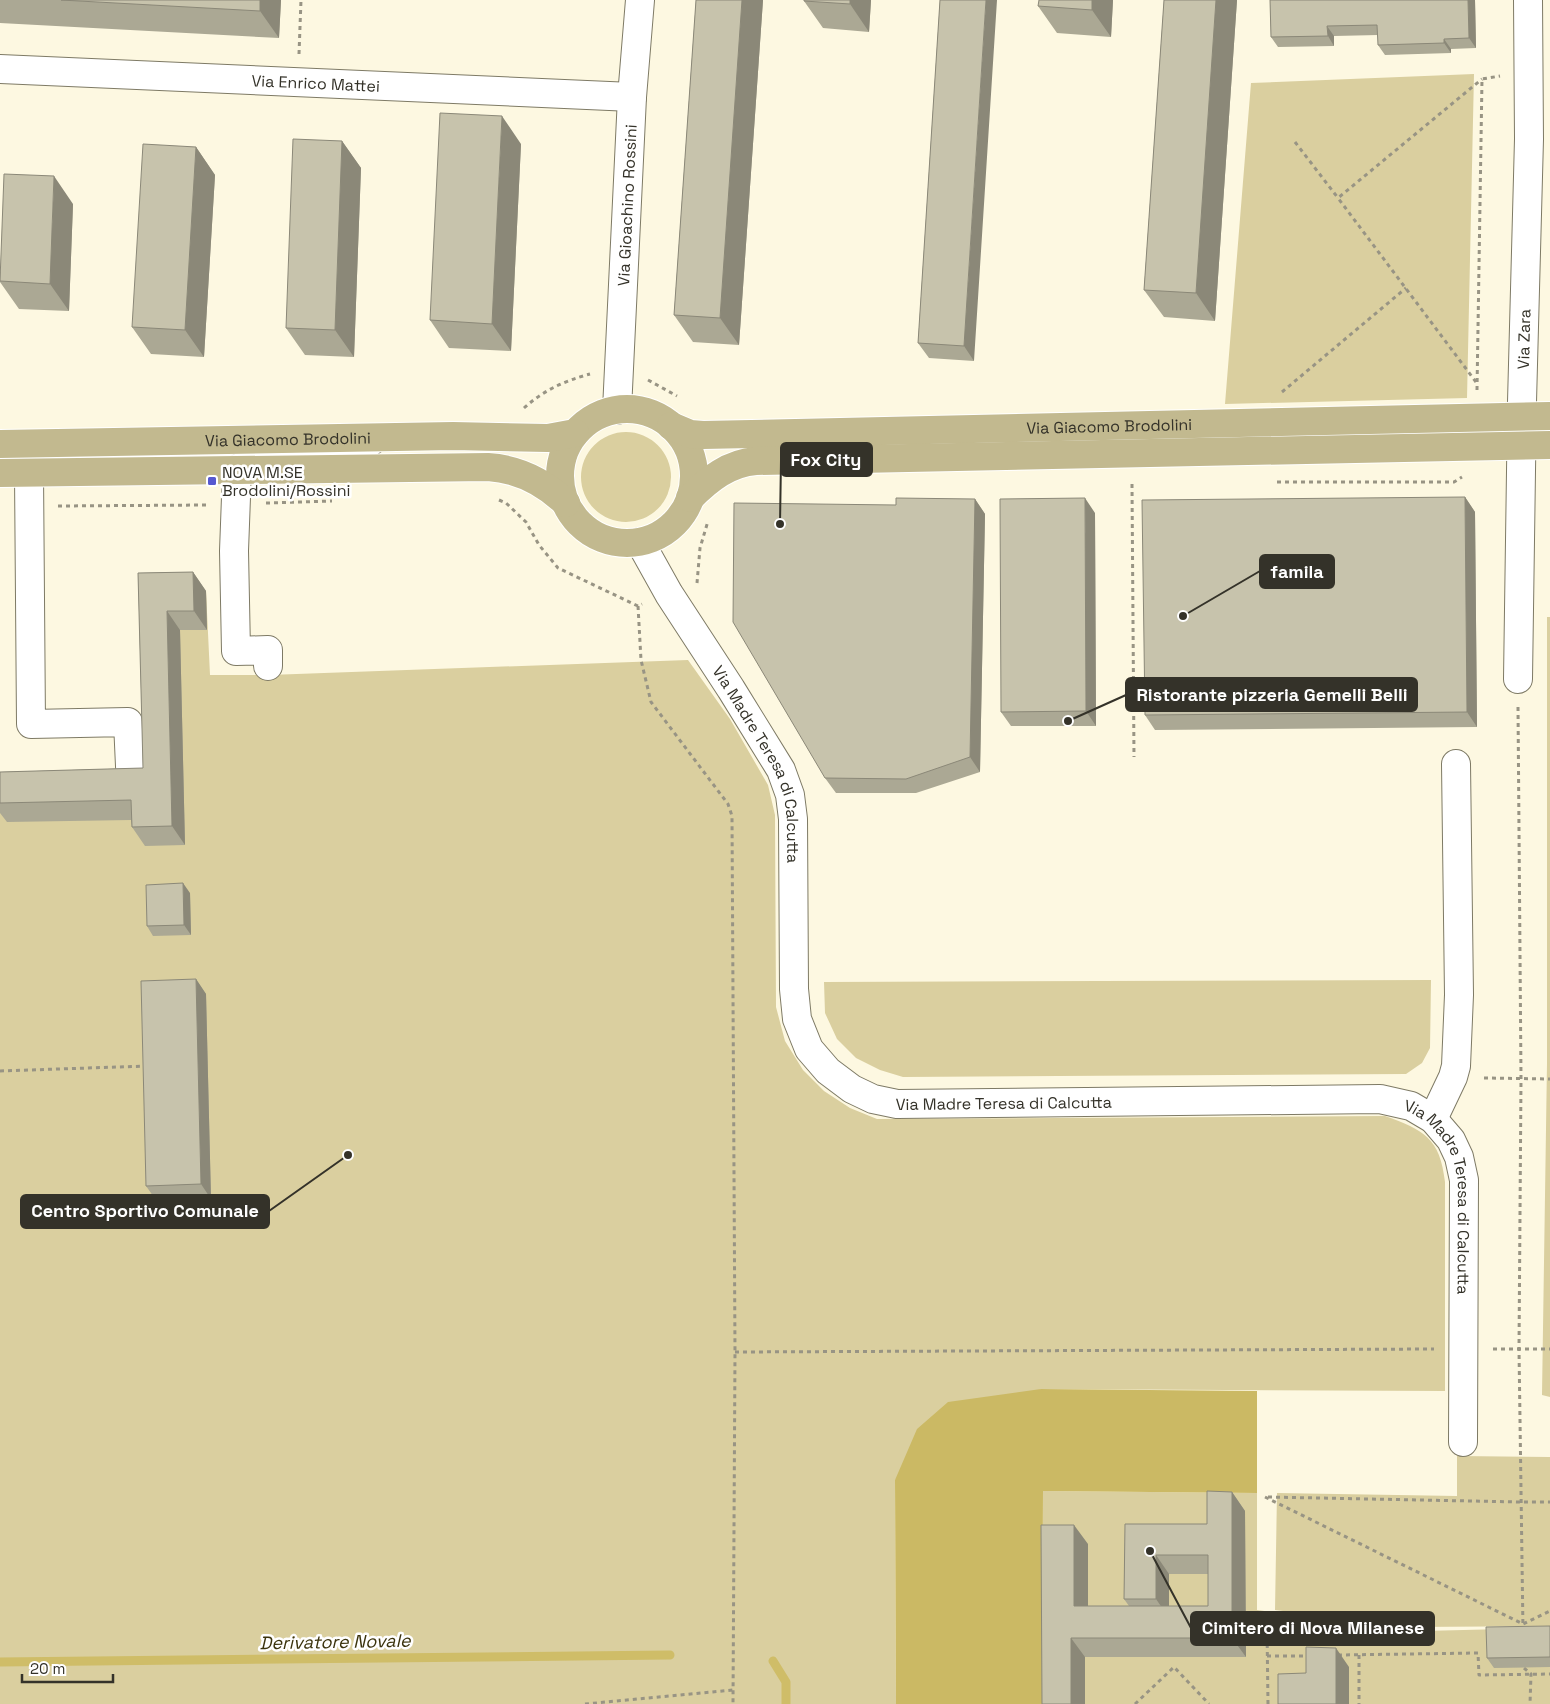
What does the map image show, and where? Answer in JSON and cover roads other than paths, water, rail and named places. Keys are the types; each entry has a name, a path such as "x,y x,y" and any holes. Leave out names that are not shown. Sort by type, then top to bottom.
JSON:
{"main road":[{"path":"634,409 648,412 671,426 686,444 692,461 694,477 690,498 685,510 672,526 658,536 640,542 619,543 597,536 579,523 571,514 560,485 560,469 565,449 575,433 592,419 617,410 634,409"},
{"name":"Via Giacomo Brodolini","path":"671,426 690,434 703,436 1550,416"},
{"name":"Via Giacomo Brodolini","path":"0,444 453,436 548,438 575,433"},
{"name":"Via Giacomo Brodolini","path":"690,498 707,482 729,468 746,462 756,461 1550,445"},
{"name":"Via Giacomo Brodolini","path":"0,473 496,467 513,471 538,481 566,503"}],"street":[{"name":"Via Gioachino Rossini","path":"617,410 632,97 640,0"},
{"name":"Via Zara","path":"1518,679 1529,139 1528,0"},
{"name":"Via Enrico Mattei","path":"0,69 632,97"},
{"path":"268,666 268,650 236,651 234,551 237,470 258,455 357,453 374,438"},
{"path":"0,459 17,459 29,473 30,724 128,722 131,788"},
{"name":"Via Madre Teresa di Calcutta","path":"640,542 669,594 781,770 790,795 793,819 794,989 796,1019 809,1048 828,1071 852,1089 873,1098 897,1104 1380,1099 1411,1106 1433,1119 1451,1140 1459,1157 1464,1180 1463,1442"},
{"path":"1433,1119 1453,1078 1456,1066 1458,995 1456,764"}],"waterway":[{"name":"Derivatore Novale","path":"0,1662 670,1655"},
{"name":"Derivatore Novale","path":"773,1661 786,1682 786,1704"}],"place":[{"name":"NOVA M.SE Brodolini/Rossini","path":"212,481"},
{"name":"Fox City","path":"780,524"},
{"name":"famila","path":"1183,616"},
{"name":"Ristorante pizzeria Gemelli Belli","path":"1068,721"},
{"name":"Centro Sportivo Comunale","path":"348,1155"},
{"name":"Cimitero di Nova Milanese","path":"1150,1551"}]}
